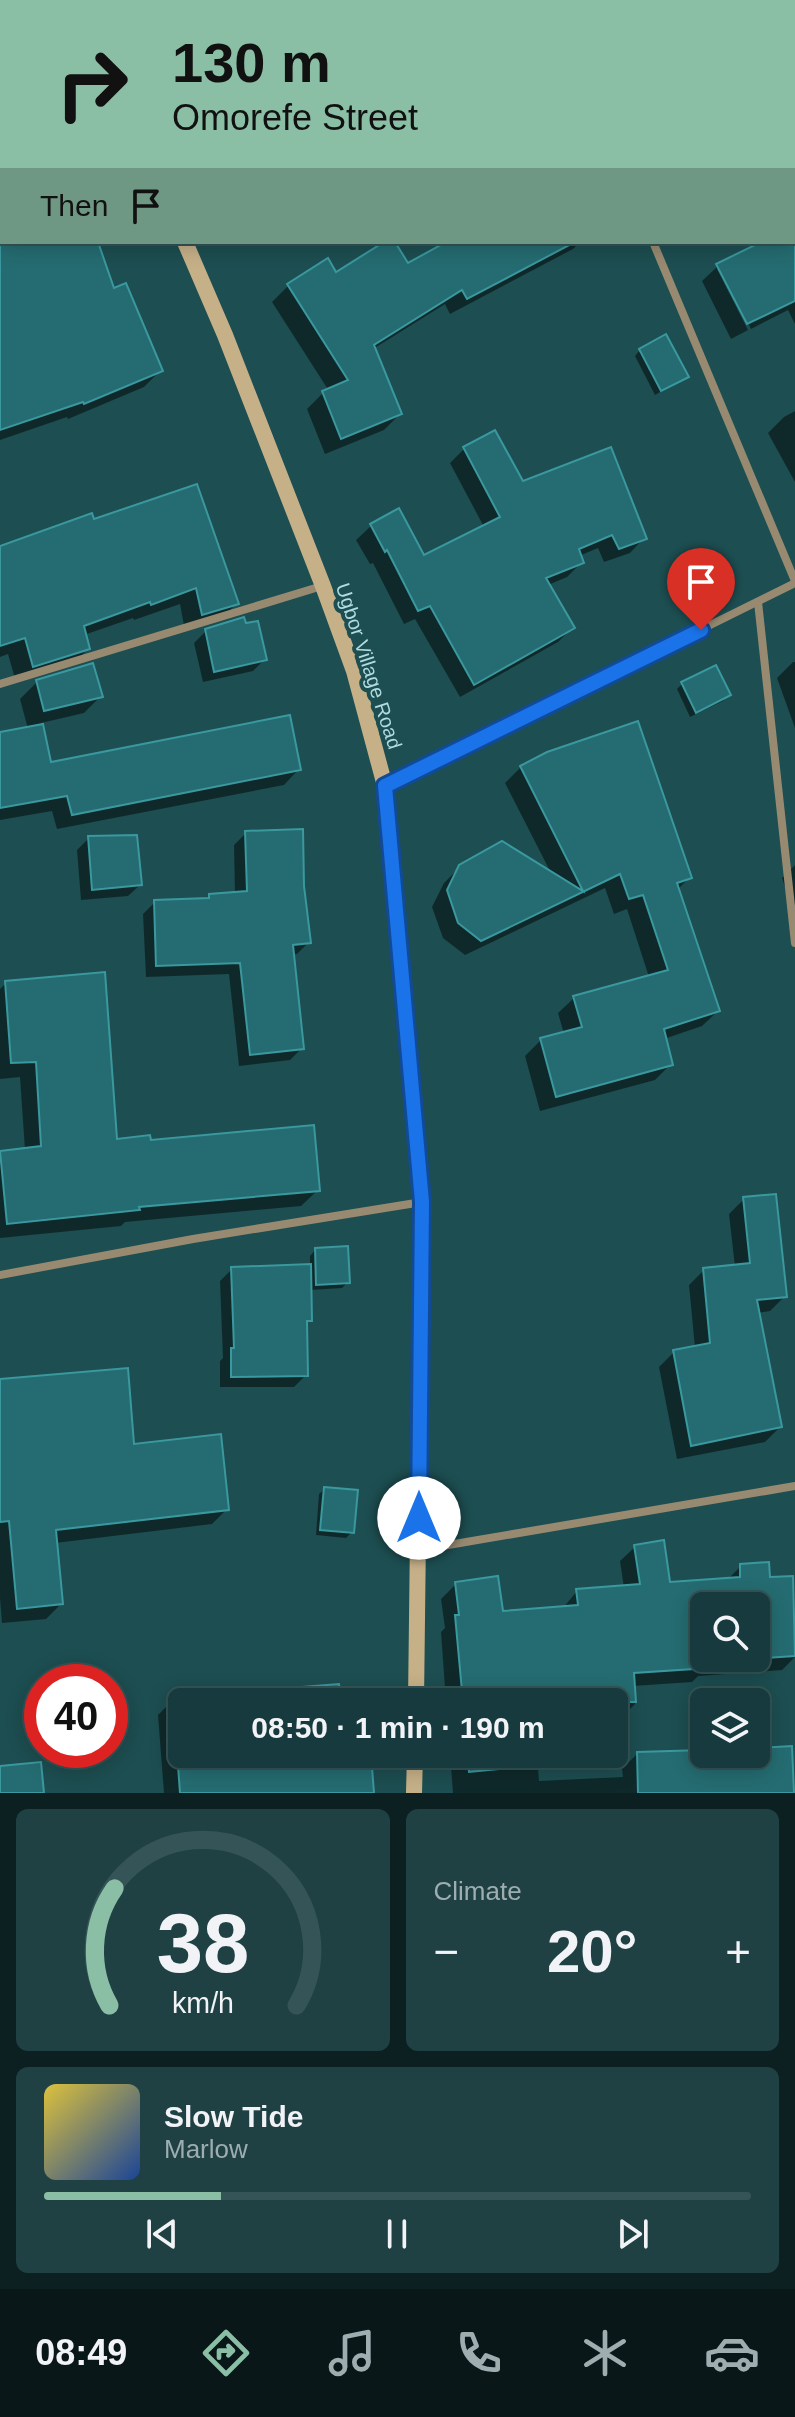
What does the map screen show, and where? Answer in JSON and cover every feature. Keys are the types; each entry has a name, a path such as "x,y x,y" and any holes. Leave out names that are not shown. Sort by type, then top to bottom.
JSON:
{"street":[{"name":"Ugbor Village Road","path":"186,244 225,335 323,586 354,671 385,786 422,1202 416,1688"},
{"path":"385,786 795,582 654,244"},
{"path":"0,684 323,586"},
{"path":"758,602 795,943"},
{"path":"0,1275 193,1239 422,1202"},
{"path":"419,1550 795,1486"},
{"path":"414,1793 415,1768"}],"building":[{"path":"0,244 99,244 114,288 126,283 163,371 84,404 0,430"},
{"path":"381,244 396,244 408,263 442,244 571,244 467,299 462,290 374,345 402,414 341,439 322,391 348,380 287,284 328,258 336,272"},
{"path":"757,244 795,244 795,301 747,324 716,264"},
{"path":"666,334 689,377 661,391 639,349"},
{"path":"495,430 523,481 611,447 647,539 619,549 612,535 579,549 584,563 546,578 575,628 474,685 430,606 418,611 370,524 399,508 424,555 500,517 463,447"},
{"path":"197,484 239,604 202,615 196,588 151,605 150,602 84,626 90,649 33,667 25,638 0,646 0,546 92,513 94,519"},
{"path":"244,617 246,623 258,621 267,660 214,672 205,629"},
{"path":"93,663 103,697 44,711 36,680"},
{"path":"716,665 731,695 696,713 681,682"},
{"path":"290,715 301,770 72,815 67,796 0,808 0,732 43,724 51,762"},
{"path":"638,721 692,878 677,883 720,1011 664,1029 673,1065 556,1097 540,1038 582,1027 573,996 668,970 643,895 629,899 620,874 481,941 458,923 447,890 459,865 502,841 583,891 520,766 547,752"},
{"path":"303,829 304,886 311,943 293,945 304,1049 250,1055 240,963 156,966 154,900 209,898 209,894 247,891 245,831"},
{"path":"137,835 142,885 92,890 88,836"},
{"path":"105,972 117,1139 150,1135 151,1140 314,1125 320,1191 139,1207 140,1210 7,1224 0,1151 41,1146 36,1062 11,1063 5,981"},
{"path":"776,1194 787,1297 757,1300 782,1427 691,1446 673,1350 710,1343 703,1268 750,1263 743,1197"},
{"path":"348,1246 350,1283 316,1285 315,1248"},
{"path":"311,1264 312,1321 307,1321 308,1376 231,1377 231,1348 234,1348 231,1267"},
{"path":"128,1368 134,1444 221,1434 229,1510 56,1530 63,1604 17,1609 9,1521 0,1522 0,1379"},
{"path":"324,1487 358,1490 354,1533 320,1530"},
{"path":"664,1540 670,1582 740,1577 740,1564 769,1562 770,1577 793,1576 795,1656 770,1658 770,1592 690,1592 690,1669 634,1673 636,1702 628,1702 628,1688 462,1688 455,1582 498,1576 503,1611 578,1605 576,1589 640,1584 634,1545"},
{"path":"339,1684 339,1688 288,1688"},
{"path":"792,1746 794,1793 638,1793 637,1752 690,1750 690,1768 770,1768 770,1747"},
{"path":"24,1764 24,1768 42,1768 44,1793 0,1793 0,1766"},
{"path":"178,1768 372,1768 374,1793 180,1793"},
{"path":"469,1768 510,1768 469,1772"}],"route":[{"path":"419,1518 422,1202 385,786 701,630"}]}
